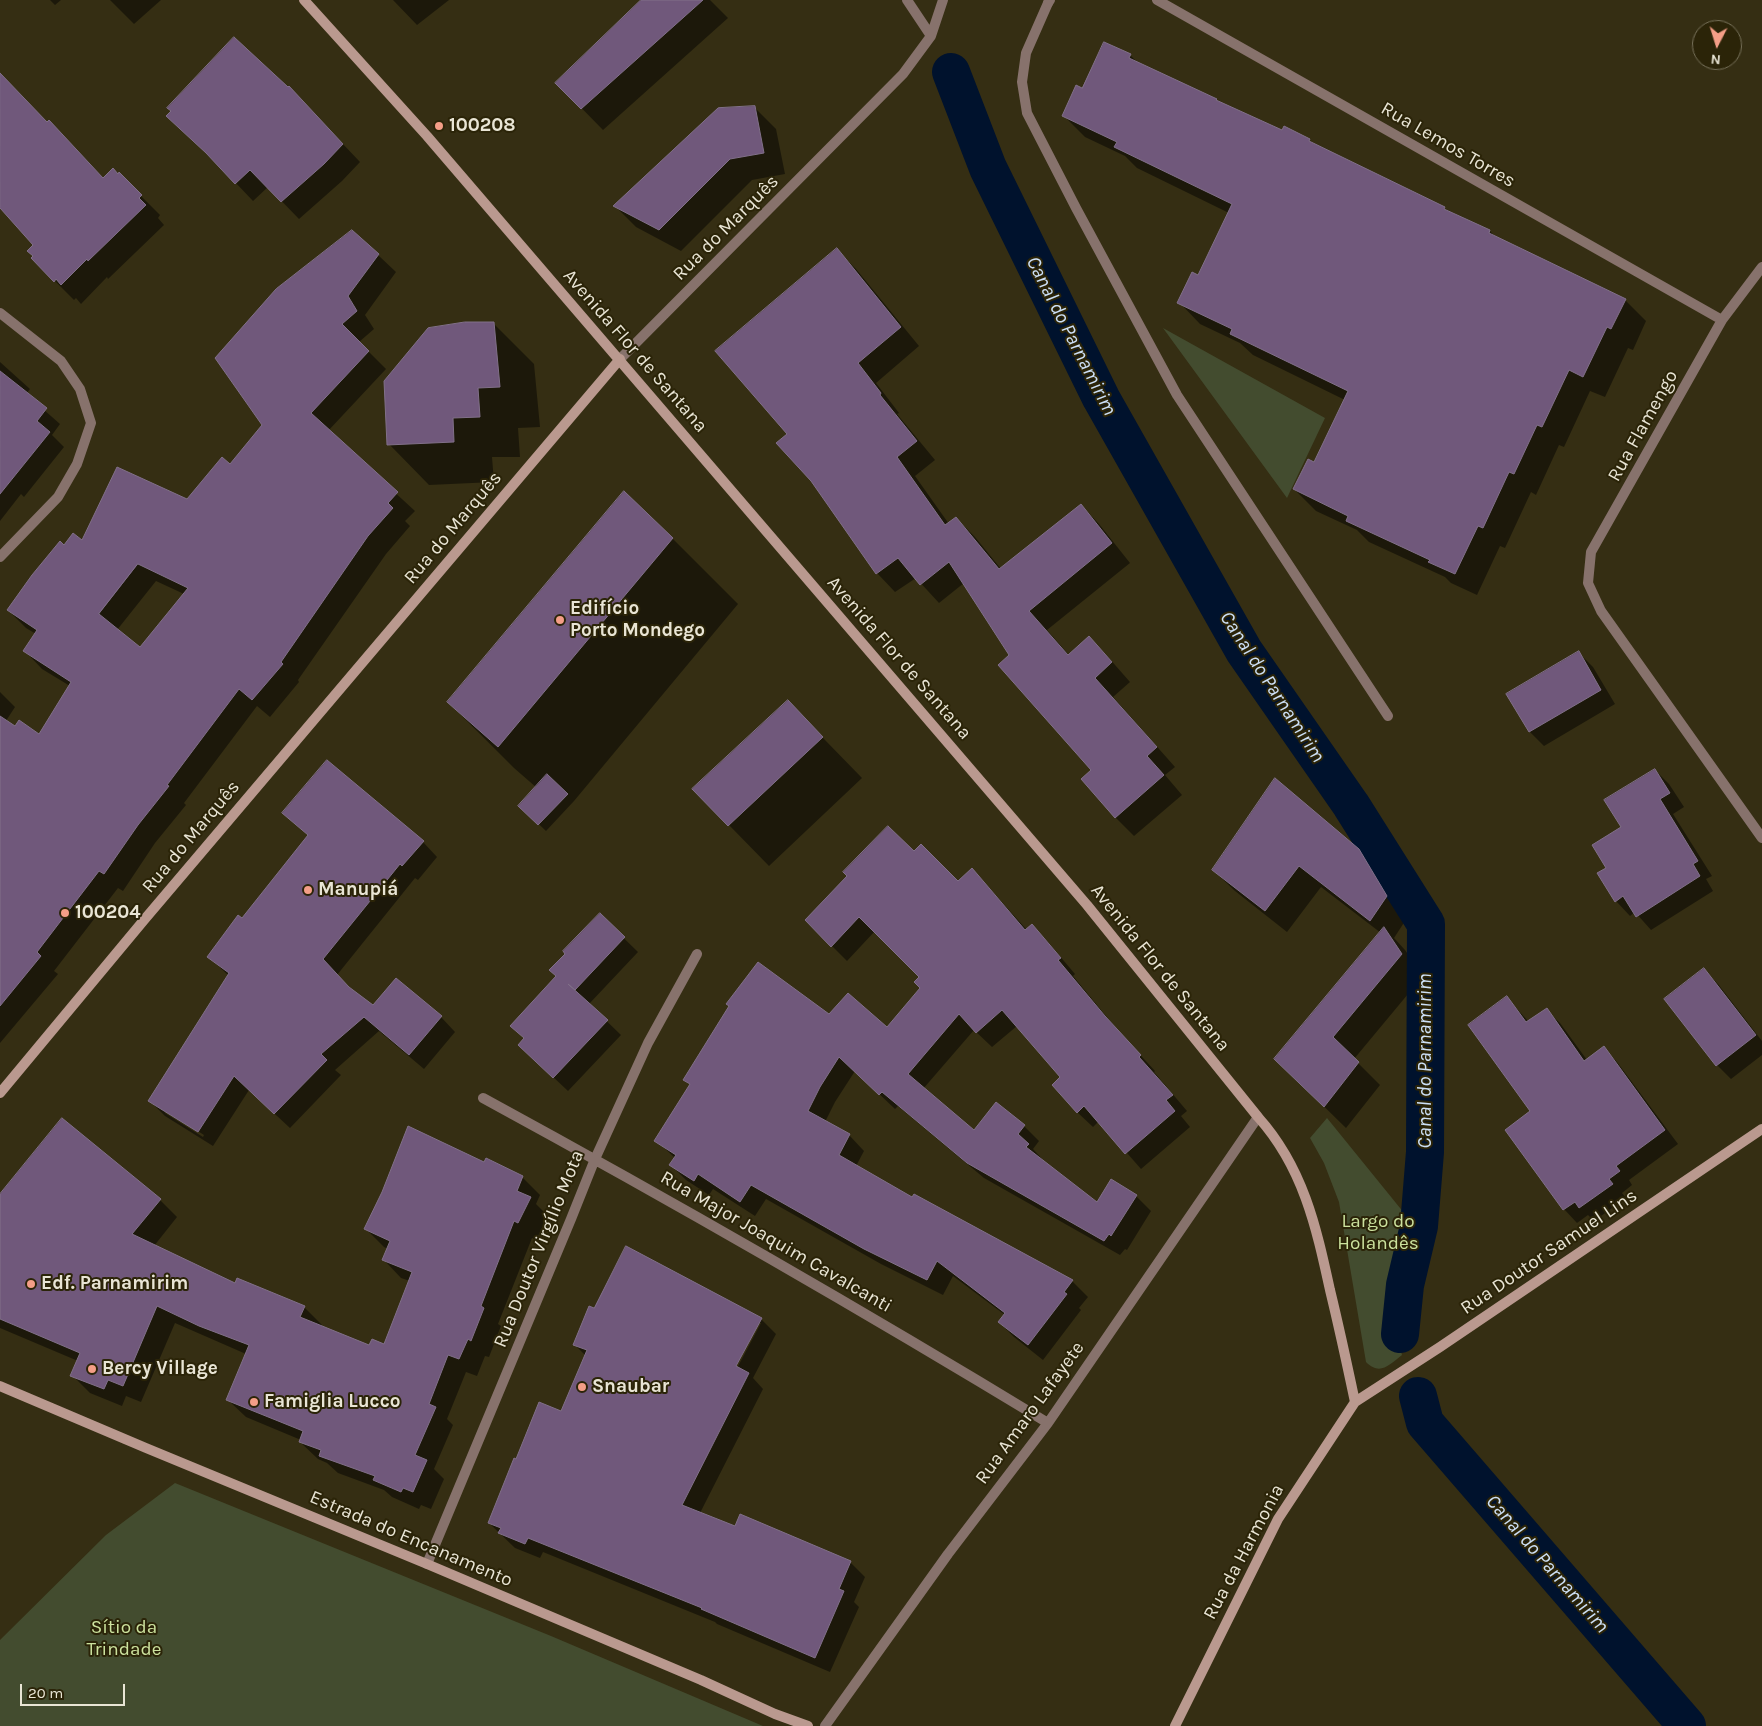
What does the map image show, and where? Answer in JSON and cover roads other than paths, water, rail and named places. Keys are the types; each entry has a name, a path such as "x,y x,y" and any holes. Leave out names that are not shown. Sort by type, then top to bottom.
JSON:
{"main road":[{"name":"Avenida Flor de Santana","path":"304,0 428,136 620,359 1086,905 1274,1135 1292,1165 1306,1196 1319,1238 1355,1402"},
{"name":"Rua do Marquês","path":"0,1093 144,920 620,359"},
{"name":"Rua Doutor Samuel Lins","path":"1355,1402 1440,1347 1762,1129"},
{"name":"Estrada do Encanamento","path":"0,1386 427,1564 791,1723 808,1726"},
{"name":"Rua da Harmonia","path":"1175,1726 1278,1519 1355,1402"}],"street":[{"path":"907,0 931,36"},
{"name":"Rua do Marquês","path":"620,359 903,74 931,36 943,0"},
{"name":"Rua Lemos Torres","path":"1157,0 1722,320"},
{"path":"1049,2 1026,54 1022,82 1028,113 1081,217 1177,395 1388,716"},
{"name":"Rua Flamengo","path":"1762,267 1722,320 1590,552 1588,582 1601,611 1762,838"},
{"path":"0,313 61,361 80,389 91,423 77,464 58,497 0,557"},
{"name":"Rua Doutor Virgílio Mota","path":"427,1564 595,1159 648,1043 697,954"},
{"name":"Rua Major Joaquim Cavalcanti","path":"483,1098 595,1159 867,1314 1048,1423"},
{"name":"Rua Amaro Lafayete","path":"825,1726 948,1554 1048,1423 1258,1117"}],"waterway":[{"name":"Canal do Parnamirim","path":"951,72 988,168 1101,398 1244,651 1351,805 1426,924 1425,1152 1419,1226 1405,1285 1400,1334"},
{"name":"Canal do Parnamirim","path":"1418,1396 1425,1423 1687,1726"}],"place":[{"name":"100208","path":"439,126"},
{"name":"Edifício Porto Mondego","path":"560,620"},
{"name":"Manupiá","path":"308,890"},
{"name":"100204","path":"65,913"},
{"name":"Edf. Parnamirim","path":"31,1284"},
{"name":"Bercy Village","path":"92,1369"},
{"name":"Snaubar","path":"582,1387"},
{"name":"Famiglia Lucco","path":"254,1402"}],"park label":[{"name":"Largo do Holandês","path":"1378,1233"},
{"name":"Sítio da Trindade","path":"124,1639"}]}
